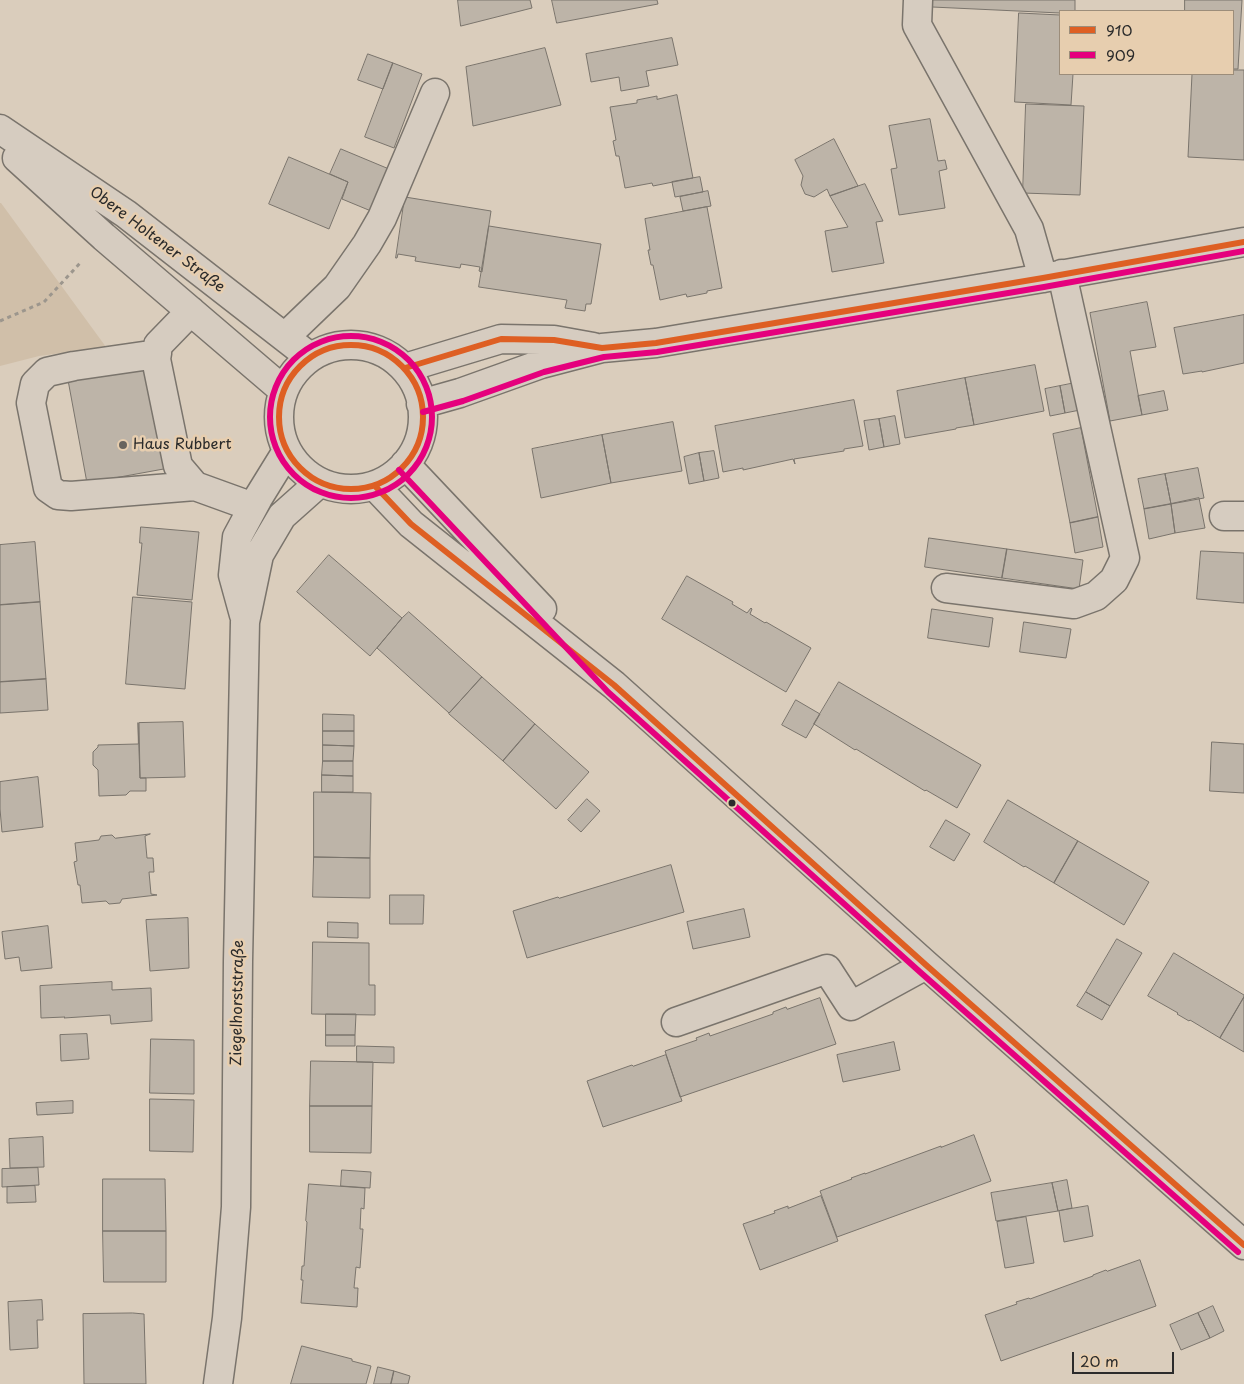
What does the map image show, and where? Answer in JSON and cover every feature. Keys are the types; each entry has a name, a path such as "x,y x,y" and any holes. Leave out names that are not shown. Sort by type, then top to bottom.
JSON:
{"street":[{"path":"918,0 917,25 1029,228 1052,276 1125,558 1114,580 1096,596 1074,604 946,588"},
{"path":"285,337 337,287 367,244 382,218 435,93"},
{"name":"Obere Holtener Straße","path":"0,129 126,214 310,357"},
{"name":"Obere Holtener Straße","path":"0,142 104,237 283,390"},
{"path":"421,404 460,393 541,364 602,348 656,343 1244,242"},
{"path":"191,311 158,345 156,358 178,466 195,486"},
{"path":"405,368 501,339 554,340 602,348"},
{"path":"354,343 382,351 405,368 420,392 424,421 417,448 400,472 375,486 347,490 319,483 296,466 282,442 278,414 285,386 302,363 310,357 326,348 354,343"},
{"path":"157,354 47,372 35,384 30,403 48,488 58,495 71,496 195,486 253,507"},
{"name":"Ziegelhorststraße","path":"245,622 234,574 237,537 287,451"},
{"path":"405,464 614,685"},
{"name":"Ziegelhorststraße","path":"218,1384 227,1318 236,1208 245,622 259,555 282,516 319,483"},
{"path":"375,486 411,524 614,685 926,966 1244,1245"},
{"path":"676,1022 827,969 851,1006 926,966"}],"path":[{"path":"0,321 44,302 104,237"}],"shaded area":[{"path":"0,203 106,347 39,356 0,366"}],"building":[{"path":"458,0 530,0 532,8 461,26"},
{"path":"552,0 657,0 658,4 557,23"},
{"path":"932,0 1075,0 1075,10 1059,10 1059,13 932,7"},
{"path":"1185,0 1242,0 1238,69 1234,69 1234,10 1185,10"},
{"path":"1019,13 1059,15 1059,75 1073,75 1071,105 1015,102"},
{"path":"672,38 678,65 646,71 649,86 621,91 619,77 591,82 586,54"},
{"path":"545,48 561,105 473,126 466,67"},
{"path":"368,54 393,63 383,89 358,80"},
{"path":"393,63 422,74 394,148 365,137"},
{"path":"1234,70 1244,70 1244,160 1188,157 1192,75 1234,75"},
{"path":"677,95 693,178 653,186 652,183 625,188 619,156 616,156 613,141 616,140 610,107 637,103 637,100 657,96 657,99"},
{"path":"1026,104 1084,106 1080,195 1023,193"},
{"path":"930,119 938,161 945,160 947,169 939,171 945,208 899,215 891,169 897,168 889,126"},
{"path":"834,139 858,186 830,196 827,189 814,197 805,194 801,185 803,176 795,160"},
{"path":"341,149 389,169 371,211 342,199 348,182 330,174"},
{"path":"289,157 348,182 329,229 269,204"},
{"path":"700,177 703,192 675,197 672,182"},
{"path":"865,184 883,221 876,222 884,263 832,272 825,231 848,227 830,196"},
{"path":"708,191 711,206 683,211 680,197"},
{"path":"405,197 491,211 482,272 479,271 480,267 461,264 460,268 415,261 416,257 398,254 396,258"},
{"path":"707,207 722,288 687,297 686,294 660,300 648,250 650,250 645,219"},
{"path":"489,226 601,244 591,304 586,304 585,311 565,308 567,300 479,287"},
{"path":"1147,302 1156,347 1130,351 1142,415 1110,421 1090,313"},
{"path":"1244,315 1244,363 1183,374 1174,328"},
{"path":"151,364 169,468 87,483 68,380"},
{"path":"1035,365 1044,411 974,425 965,378"},
{"path":"965,378 974,425 905,438 897,391"},
{"path":"1075,383 1080,410 1065,413 1060,386"},
{"path":"1060,386 1065,413 1050,416 1045,389"},
{"path":"1164,391 1168,410 1142,415 1138,396"},
{"path":"854,400 863,446 794,459 795,464 793,459 743,470 743,468 723,472 715,426"},
{"path":"895,416 900,444 884,447 879,419"},
{"path":"879,419 884,447 869,450 864,421"},
{"path":"673,422 682,471 611,483 602,435"},
{"path":"1081,428 1098,517 1070,523 1053,434"},
{"path":"602,435 611,483 541,498 532,449"},
{"path":"714,451 719,478 704,481 699,453"},
{"path":"699,453 704,481 689,484 684,457"},
{"path":"1198,468 1204,498 1171,504 1165,474"},
{"path":"1165,474 1171,504 1144,509 1138,479"},
{"path":"1199,498 1205,528 1175,533 1171,504"},
{"path":"1171,504 1175,533 1149,539 1144,509"},
{"path":"1098,517 1103,547 1075,553 1070,523"},
{"path":"141,527 199,532 192,600 137,595 142,543 140,543"},
{"path":"929,538 1007,549 1002,578 925,567"},
{"path":"35,542 40,602 0,605 0,545"},
{"path":"1007,549 1083,560 1079,589 1002,578"},
{"path":"1201,551 1244,553 1244,603 1197,599"},
{"path":"329,555 402,618 370,656 297,592"},
{"path":"687,576 733,602 732,604 747,613 751,608 750,614 811,648 786,692 662,619"},
{"path":"133,597 192,602 185,689 126,684"},
{"path":"40,602 46,679 0,682 0,605"},
{"path":"932,609 993,618 989,647 928,638"},
{"path":"409,612 482,677 449,713 377,648"},
{"path":"1024,622 1071,629 1066,658 1020,652"},
{"path":"482,677 535,724 503,761 449,714"},
{"path":"46,679 48,710 0,713 0,682"},
{"path":"839,682 981,765 957,808 855,750 814,724"},
{"path":"796,700 820,714 806,738 782,725"},
{"path":"323,714 354,715 354,731 323,731"},
{"path":"183,722 185,777 140,778 139,723"},
{"path":"138,723 140,778 146,778 146,791 130,791 126,795 99,796 98,770 93,765 93,752 98,745 138,744"},
{"path":"535,724 589,772 556,809 503,761"},
{"path":"323,731 354,731 354,746 323,745"},
{"path":"1212,742 1244,744 1244,793 1210,791"},
{"path":"323,745 354,746 353,761 323,761"},
{"path":"323,761 353,761 353,776 322,775"},
{"path":"322,775 353,776 353,792 322,792"},
{"path":"38,777 43,827 2,832 0,782"},
{"path":"314,792 371,793 370,858 314,857"},
{"path":"587,799 600,811 581,832 568,820"},
{"path":"1008,800 1078,841 1054,883 984,842"},
{"path":"946,820 970,834 954,861 930,847"},
{"path":"150,834 145,836 147,858 153,858 154,872 149,872 151,894 157,895 122,899 120,903 109,904 106,901 82,903 74,862 77,861 75,843 99,840 101,836 112,835 115,838"},
{"path":"1078,841 1149,882 1124,925 1054,883"},
{"path":"314,857 370,858 370,898 313,897"},
{"path":"671,865 684,912 527,958 513,911"},
{"path":"390,895 424,895 423,924 390,924"},
{"path":"744,909 750,937 693,949 687,922"},
{"path":"188,918 189,968 150,971 146,920"},
{"path":"328,922 358,923 358,938 328,937"},
{"path":"48,926 52,968 21,971 19,957 5,959 2,932"},
{"path":"1117,939 1142,953 1110,1006 1086,992"},
{"path":"313,942 369,943 369,985 375,985 375,1015 312,1014"},
{"path":"1174,953 1244,995 1220,1038 1148,996"},
{"path":"112,982 112,990 151,988 152,1021 111,1024 110,1015 41,1018 40,986"},
{"path":"1086,992 1110,1006 1102,1020 1077,1006"},
{"path":"1244,997 1244,1052 1220,1038"},
{"path":"820,998 836,1044 680,1097 665,1051 697,1040 696,1038 709,1033 710,1036 773,1014 773,1012 786,1007 787,1009"},
{"path":"326,1014 356,1014 355,1035 326,1035"},
{"path":"87,1034 89,1059 61,1061 60,1035"},
{"path":"326,1035 355,1035 355,1046 326,1046"},
{"path":"151,1039 194,1040 194,1094 150,1093"},
{"path":"894,1042 900,1070 843,1082 837,1055"},
{"path":"357,1046 394,1047 394,1063 357,1062"},
{"path":"666,1055 682,1101 603,1127 587,1081"},
{"path":"311,1061 373,1062 372,1106 310,1106"},
{"path":"150,1099 194,1100 193,1152 150,1151"},
{"path":"73,1101 73,1113 37,1115 36,1103"},
{"path":"310,1106 372,1106 371,1153 310,1152"},
{"path":"974,1135 991,1181 837,1237 820,1191 851,1178"},
{"path":"43,1137 44,1167 10,1168 9,1139"},
{"path":"38,1168 39,1185 2,1187 2,1169"},
{"path":"342,1170 371,1172 370,1188 341,1186"},
{"path":"103,1179 165,1179 166,1231 103,1231"},
{"path":"1067,1180 1072,1208 1058,1211 1052,1183"},
{"path":"1052,1183 1058,1211 996,1221 991,1193"},
{"path":"309,1184 365,1188 364,1209 361,1208 360,1229 363,1229 360,1268 356,1267 354,1288 358,1288 357,1307 301,1303 303,1280 301,1280 302,1266 304,1266"},
{"path":"35,1186 36,1202 7,1203 7,1187"},
{"path":"821,1196 838,1241 760,1270 743,1224 775,1213 774,1211"},
{"path":"1088,1206 1093,1236 1064,1242 1059,1211"},
{"path":"1026,1217 1034,1263 1005,1268 997,1222"},
{"path":"103,1231 166,1231 166,1282 104,1282"},
{"path":"1140,1260 1156,1306 1001,1361 985,1315 1106,1270"},
{"path":"42,1300 43,1320 37,1320 38,1348 10,1350 8,1302"},
{"path":"1213,1306 1224,1331 1210,1338 1198,1313"},
{"path":"1198,1313 1210,1338 1181,1350 1170,1325"},
{"path":"83,1314 144,1314 146,1384 84,1384"},
{"path":"302,1346 371,1366 366,1384 291,1384"},
{"path":"378,1367 394,1371 391,1384 374,1384"},
{"path":"394,1371 410,1376 408,1384 391,1384"}],"transit line":[{"name":"910","path":"405,368 501,339 554,340 602,348 656,343 1244,242"},
{"name":"909","path":"423,412 463,401 544,372 604,357 657,352 1044,287 1244,251"},
{"name":"909","path":"359,336 375,339 389,345 414,366 423,379 429,393 432,417 431,433 423,455 402,480 389,489 375,495 343,498 327,495 313,489 288,468 279,455 273,441 270,409 273,393 279,379 300,354 313,345 327,339 359,336"},
{"name":"910","path":"351,345 379,350 402,366 418,389 423,417 418,445 402,468 379,484 351,489 323,484 300,468 284,445 279,417 284,389 300,366 323,350 351,345"},
{"name":"909","path":"399,470 608,692 920,972 1238,1252"},
{"name":"910","path":"375,486 411,524 614,685 926,965 1244,1245"}],"place":[{"name":"Haus Rubbert","path":"123,445"}]}
